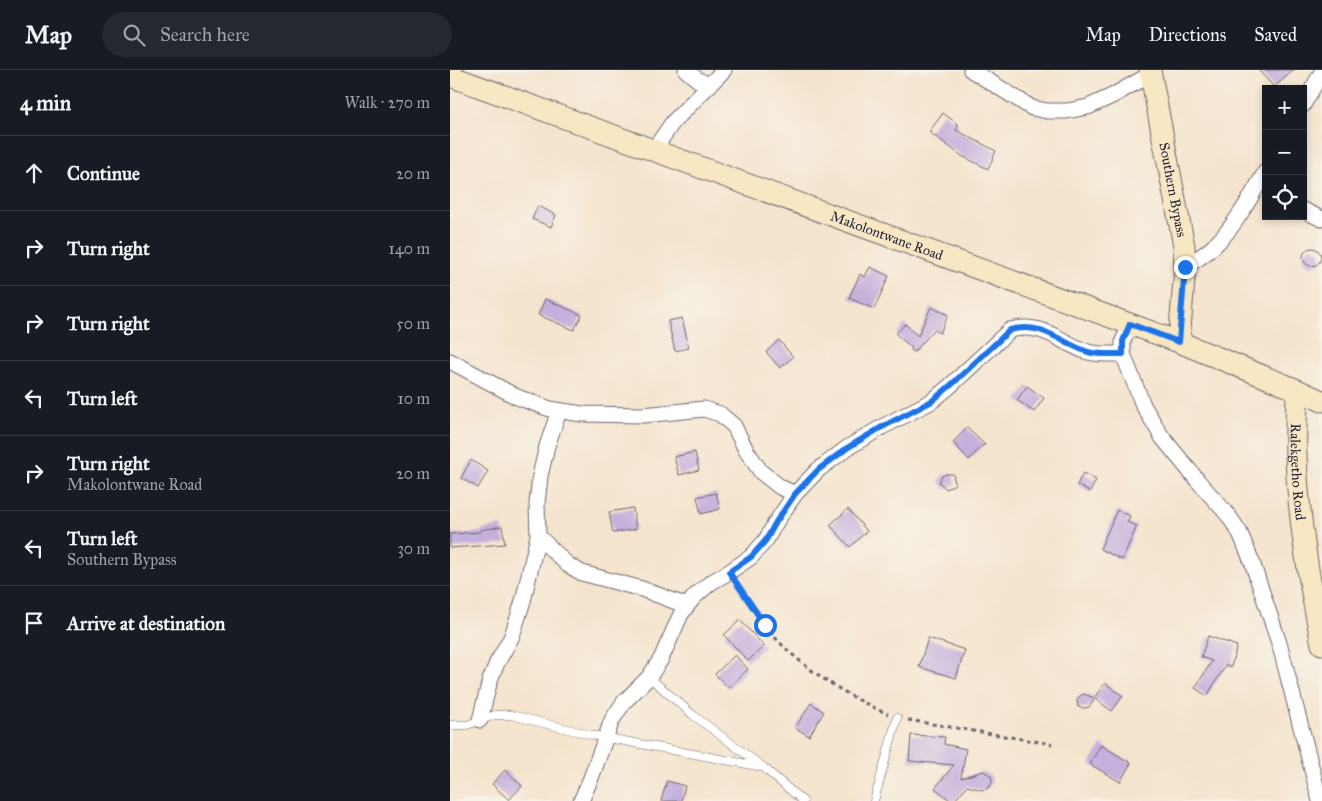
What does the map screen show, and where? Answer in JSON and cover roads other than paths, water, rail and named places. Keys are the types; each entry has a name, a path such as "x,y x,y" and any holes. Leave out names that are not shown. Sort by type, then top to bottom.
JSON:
{"main road":[{"name":"Southern Bypass","path":"1151,72 1184,246 1185,267 1179,342"},
{"name":"Makolontwane Road","path":"450,76 1179,342 1322,401"},
{"name":"Ralekgetho Road","path":"1297,390 1296,452 1299,507 1322,644"}],"street":[{"path":"686,70 698,80 710,85"},
{"path":"653,151 673,122 724,70"},
{"path":"971,70 1032,108 1047,111 1088,108 1151,72"},
{"path":"1307,99 1319,82"},
{"path":"1185,267 1218,243 1261,190 1265,175"},
{"path":"1307,212 1322,219"},
{"path":"1130,324 1123,341 1123,354 1143,405 1162,437 1228,515 1240,533 1252,562 1280,646 1320,801"},
{"path":"581,801 612,720 624,702 649,677 661,659 681,614 694,597 710,583 751,557 766,540 795,494 818,470 847,448 932,401 1010,330 1021,327 1034,328 1046,331 1086,351 1098,354 1123,354"},
{"path":"450,361 518,397 559,411 582,414 643,415 704,409 720,414 734,426 760,472 780,487 795,494"},
{"path":"480,720 490,680 516,626 538,536 537,504 540,476 559,411"},
{"path":"538,536 568,565 582,573 642,589 687,606"}],"lane":[{"path":"649,677 693,715 763,767 803,801"},
{"path":"450,725 467,725 495,715 511,716 605,737 763,767"},
{"path":"874,801 897,718"}]}
